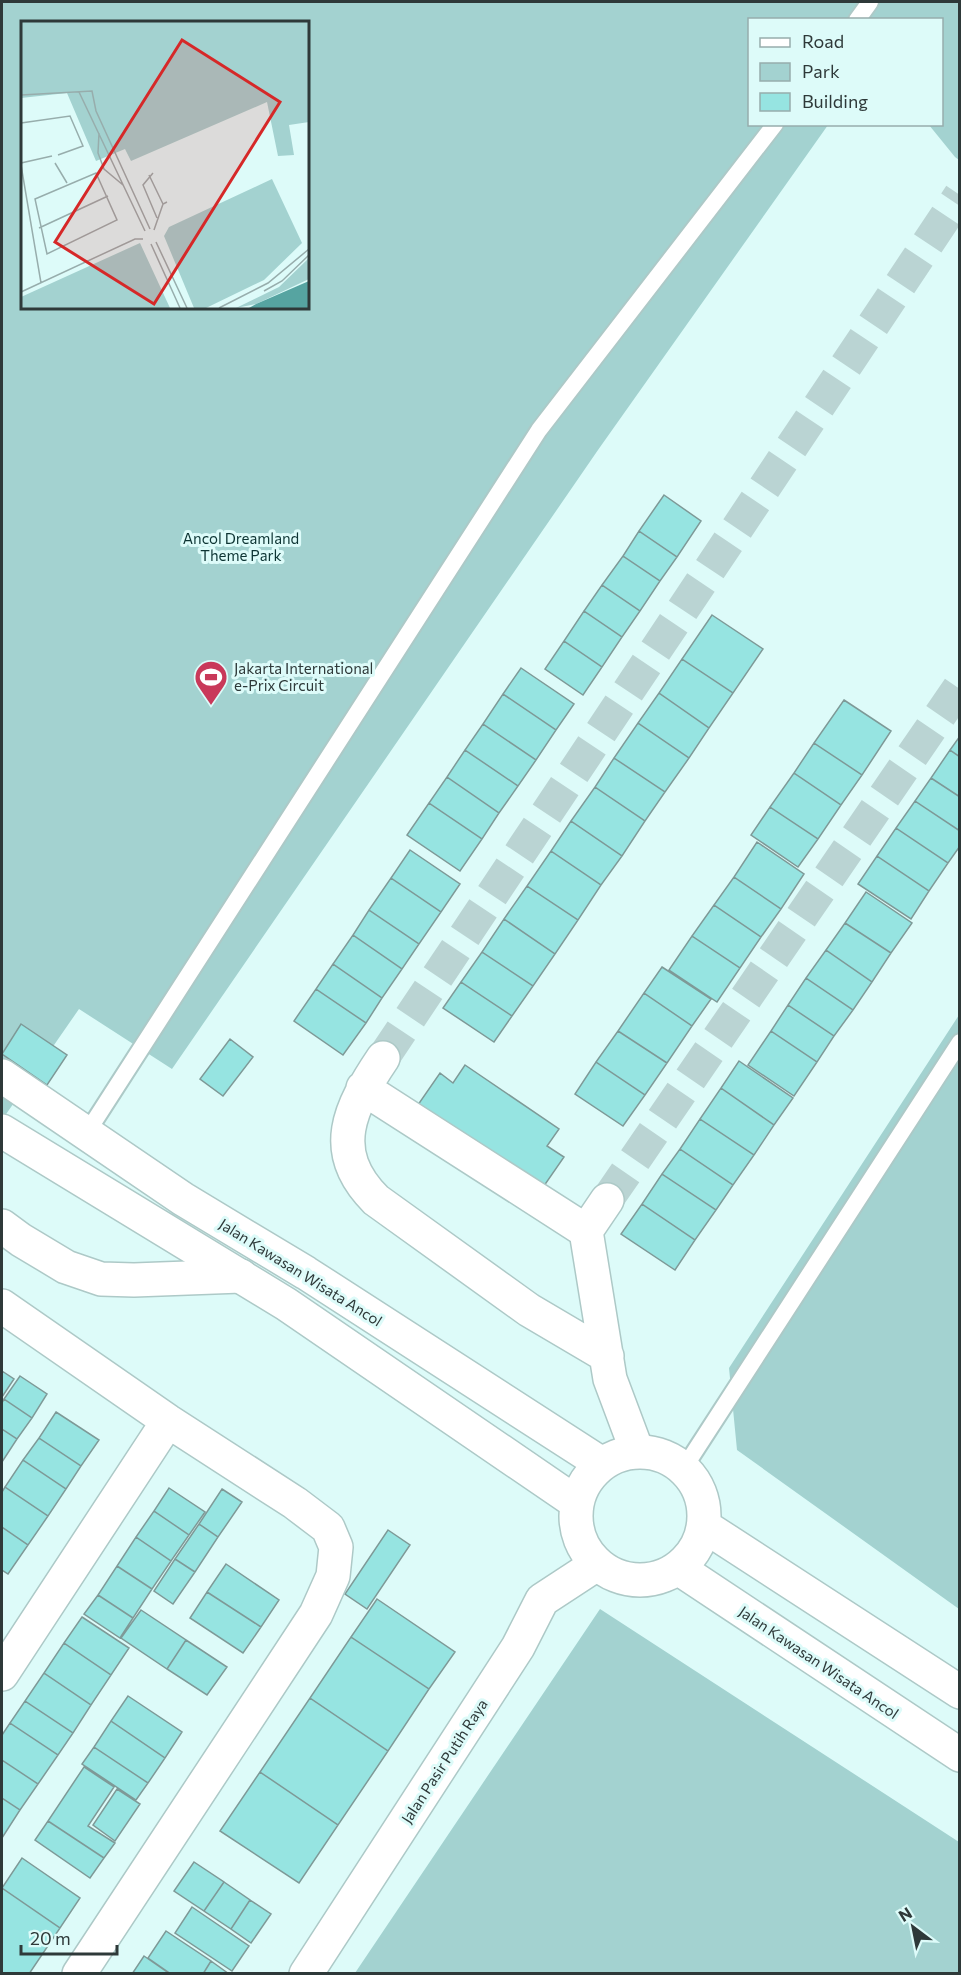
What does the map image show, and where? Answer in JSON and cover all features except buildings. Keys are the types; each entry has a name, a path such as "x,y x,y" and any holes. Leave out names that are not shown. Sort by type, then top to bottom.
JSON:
{"street":[{"path":"383,1058 363,1088 348,1131 349,1152 362,1185 376,1200 529,1310 607,1356"},
{"name":"Jalan Kawasan Wisata Ancol","path":"2,1076 183,1199 306,1273 602,1464"},
{"path":"363,1088 586,1231"},
{"path":"2,1131 241,1276 577,1503"},
{"path":"607,1200 586,1231 610,1378 637,1451"},
{"path":"2,1226 66,1267 101,1279 241,1276"},
{"path":"2,1306 168,1421 295,1503 328,1528 336,1546 333,1576 316,1614 79,1974"},
{"path":"2,1674 168,1421"},
{"path":"637,1451 662,1455 684,1468 697,1484 704,1504 704,1526 695,1549 678,1568 658,1578 637,1580 615,1576 597,1564 586,1552 579,1536 576,1520 577,1503 586,1481 602,1464 618,1455 637,1451"},
{"path":"704,1526 960,1692"},
{"name":"Jalan Pasir Putih Raya","path":"306,1974 518,1647 542,1600 597,1564"},
{"name":"Jalan Kawasan Wisata Ancol","path":"678,1568 960,1755"}],"lane":[{"path":"858,18 870,2"},
{"path":"86,1134 539,429 773,126"},
{"path":"684,1468 960,1042"}],"green space":[{"name":"Ancol Dreamland Theme Park","path":"2,2 959,2 959,160 930,126 943,126 943,18 748,18 748,126 827,126 598,450 172,1069 79,1009 2,1120"},
{"path":"959,1015 959,1609 737,1450 729,1368"},
{"path":"600,1609 959,1842 959,1973 355,1973"}],"tunnel":[{"path":"383,1058 960,195"},
{"path":"607,1200 960,686"}],"place":[{"name":"Jakarta International e-Prix Circuit","path":"211,706"}]}
